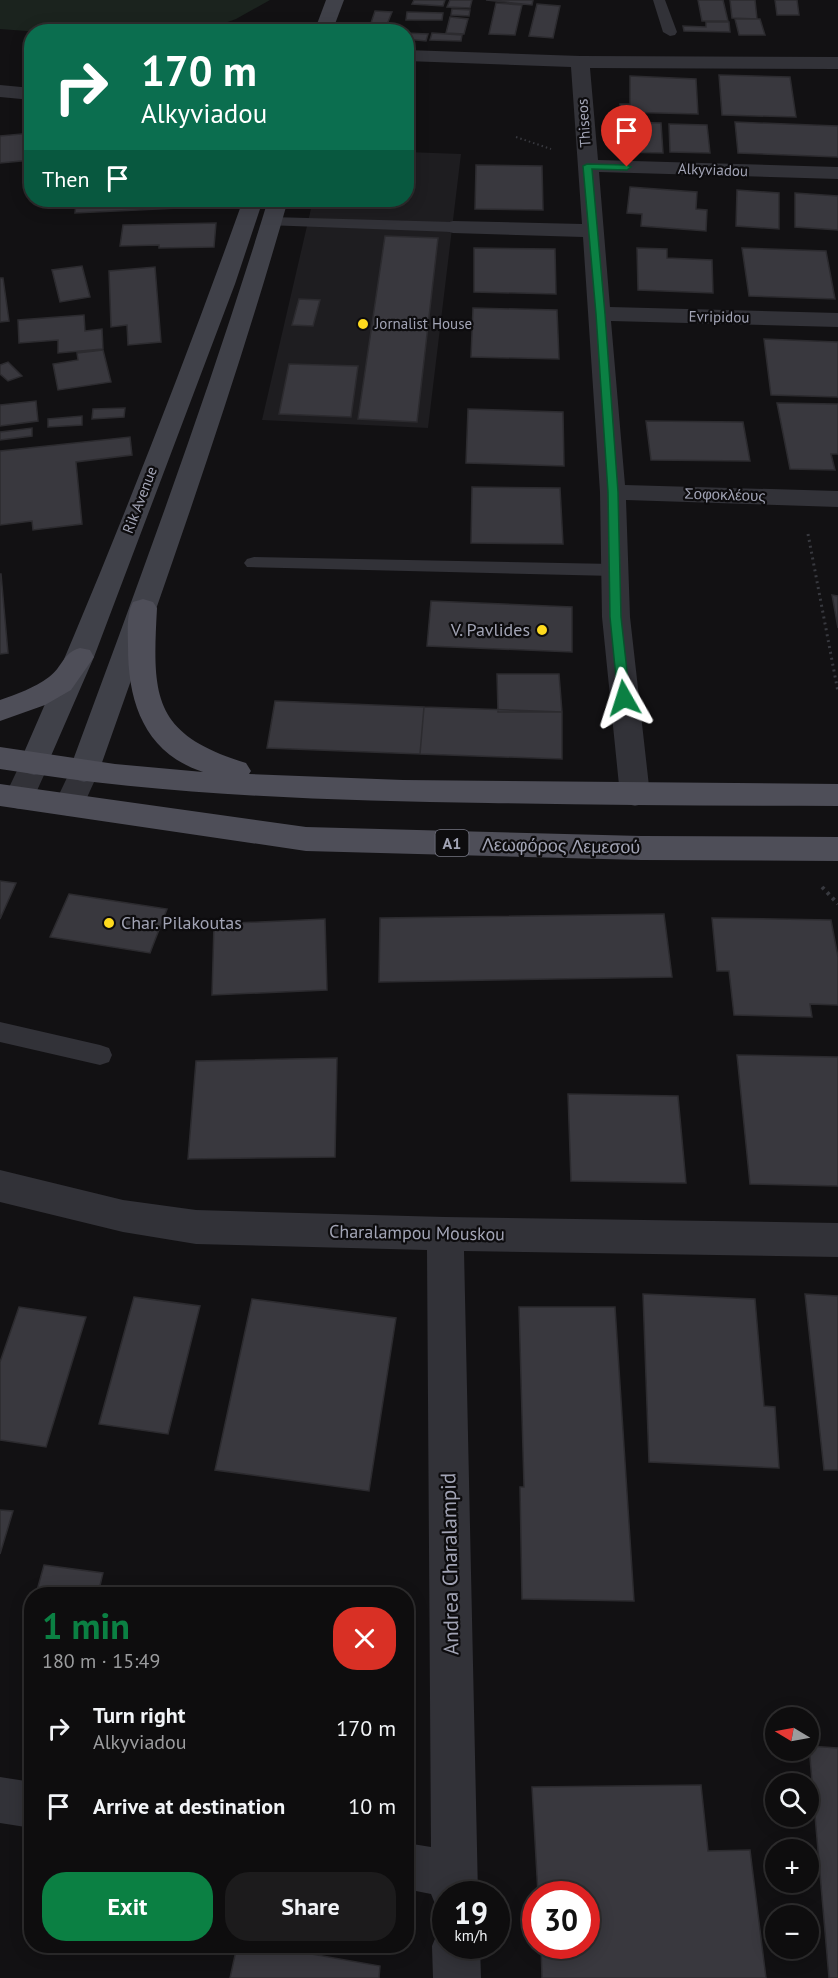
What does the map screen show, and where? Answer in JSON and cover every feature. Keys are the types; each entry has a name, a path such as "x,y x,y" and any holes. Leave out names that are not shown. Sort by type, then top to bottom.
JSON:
{"main road":[{"path":"326,24 335,0"},
{"name":"Rik Avenue","path":"34,764 80,657 224,284 251,207"},
{"path":"84,771 143,608 253,284 275,211"},
{"path":"143,608 140,666 143,687 150,714 171,740 190,755 225,769 317,790"},
{"path":"0,711 35,698 60,683 80,657"},
{"path":"0,758 84,771 317,790 635,795 838,795"},
{"name":"Λεωφόρος Λεμεσού","path":"9,796 306,839 641,848 838,849"}],"street":[{"path":"414,55 580,62 838,63"},
{"name":"Thiseos","path":"580,62 613,492 616,617 635,795"},
{"path":"0,91 24,93"},
{"name":"Alkyviadou","path":"587,166 838,173"},
{"path":"453,227 592,231"},
{"name":"Evripidou","path":"601,314 838,320"},
{"name":"Σοφοκλέους","path":"613,492 838,499"},
{"name":"Rik Avenue","path":"9,796 34,764"},
{"path":"69,805 84,771"},
{"name":"Charalampou Mouskou","path":"0,1186 123,1216 196,1227 445,1234 838,1240"},
{"name":"Andrea Charalampid","path":"445,1234 454,1881"},
{"path":"0,1800 24,1804"},
{"path":"414,1869 446,1881"},
{"path":"456,1959 457,1978"}],"lane":[{"path":"659,0 670,32"},
{"path":"275,211 453,227"},
{"path":"254,563 614,570"},
{"path":"0,1032 100,1055"}],"path":[{"path":"808,534 838,692"}],"shaded area":[{"path":"0,0 270,0 222,24 24,24 24,31 0,29"},
{"name":"Jornalist House","path":"414,152 461,154 428,428 262,420 311,207 414,207"}],"building":[{"path":"414,0 445,0 443,6 412,4"},
{"path":"450,0 472,0 470,8 447,7"},
{"path":"486,0 533,0 532,5"},
{"path":"698,0 723,0 728,21 702,21"},
{"path":"730,0 755,0 757,19 732,18"},
{"path":"775,0 797,0 799,15 777,15"},
{"path":"496,3 522,5 515,35 489,34"},
{"path":"537,4 560,6 553,38 529,36"},
{"path":"452,9 470,10 469,16 451,15"},
{"path":"375,11 392,12 387,24 371,24"},
{"path":"407,12 443,13 442,20 406,20"},
{"path":"450,17 468,19 464,34 446,33"},
{"path":"735,19 760,19 765,35 739,35"},
{"path":"706,22 729,22 730,32 684,31 683,26 706,27"},
{"path":"414,33 428,34 426,41 414,40"},
{"path":"432,33 462,35 461,41 430,40"},
{"path":"719,75 790,77 796,117 722,115"},
{"path":"630,76 696,79 698,114 620,112 620,104 630,104"},
{"path":"619,122 661,123 663,153 621,152"},
{"path":"735,122 838,126 838,157 738,153"},
{"path":"669,124 707,125 710,153 670,152"},
{"path":"24,134 24,161 0,163 0,136"},
{"path":"476,165 542,166 543,210 475,209"},
{"path":"630,187 697,192 696,209 707,210 706,231 641,226 642,214 627,213"},
{"path":"737,190 779,193 779,229 736,226"},
{"path":"795,193 838,196 838,230 795,227"},
{"path":"76,207 200,207 75,213"},
{"path":"216,223 214,247 120,246 123,225"},
{"path":"385,236 438,238 417,422 358,419"},
{"path":"474,248 555,249 556,294 474,292"},
{"path":"637,248 667,249 667,258 712,260 713,293 638,290"},
{"path":"742,248 826,251 835,299 749,296"},
{"path":"82,266 90,297 60,302 52,270"},
{"path":"155,267 161,342 128,345 127,325 111,327 109,271"},
{"path":"0,278 3,278 9,321 0,322"},
{"path":"299,299 320,300 313,326 292,325"},
{"path":"473,308 557,310 559,359 471,357"},
{"path":"84,315 85,331 102,329 103,349 58,353 58,340 19,343 18,320"},
{"path":"764,339 838,342 838,397 771,395"},
{"path":"103,350 111,382 58,390 53,364 78,360 77,353"},
{"path":"8,362 22,376 8,381 0,374 0,365"},
{"path":"289,364 358,366 351,417 279,414"},
{"path":"36,401 38,421 0,426 0,405"},
{"path":"777,403 838,404 838,454 831,454 835,470 790,469"},
{"path":"125,408 124,417 92,419 93,409"},
{"path":"468,409 563,412 564,466 466,463"},
{"path":"82,416 82,425 48,427 48,419"},
{"path":"646,421 743,422 750,461 651,460"},
{"path":"32,428 32,436 0,440 0,432"},
{"path":"130,437 132,455 76,462 82,524 33,530 32,521 0,525 0,451"},
{"path":"472,487 560,488 563,544 471,543"},
{"path":"0,574 8,653 0,654"},
{"path":"832,595 838,596 838,628"},
{"path":"431,601 572,607 572,652 427,646"},
{"path":"497,674 559,674 562,712 498,712"},
{"path":"275,701 424,707 420,754 267,748"},
{"path":"424,707 562,712 562,759 420,754"},
{"path":"0,881 16,883 0,919"},
{"name":"Char. Pilakoutas","path":"69,894 167,909 150,953 50,937"},
{"path":"664,914 672,977 379,982 380,918"},
{"path":"712,918 831,920 838,957 838,1005 810,1004 812,1017 734,1015 729,971 717,971"},
{"path":"325,919 327,990 212,995 214,924"},
{"path":"737,1055 838,1057 838,1186 750,1184"},
{"path":"337,1058 335,1157 188,1159 196,1061"},
{"path":"568,1094 678,1096 686,1183 571,1181"},
{"path":"643,1294 755,1299 764,1406 775,1407 779,1468 649,1462"},
{"path":"805,1294 838,1296 838,1470 824,1470"},
{"path":"134,1297 200,1306 168,1434 99,1424"},
{"path":"252,1299 396,1318 369,1491 215,1470"},
{"path":"19,1307 86,1317 46,1447 0,1440 0,1362"},
{"path":"519,1307 615,1307 634,1601 522,1599 520,1487 524,1487"},
{"path":"0,1510 13,1511 0,1554"},
{"path":"44,1565 103,1573 100,1587 38,1587"},
{"path":"819,1747 838,1748 838,1978 829,1978 819,1839 817,1839 816,1827 819,1827 819,1773 811,1773 810,1761 819,1761"},
{"path":"701,1785 708,1851 750,1850 766,1978 542,1978 541,1959 600,1959 600,1881 537,1881 532,1787"},
{"path":"235,1953 306,1953 380,1966 379,1978 230,1978"}],"place":[{"name":"Jornalist House","path":"363,324"},
{"name":"V. Pavlides","path":"542,630"},
{"name":"Char. Pilakoutas","path":"109,923"}],"route":[{"path":"624,698 616,617 613,492 601,314 587,166 627,167"}]}
